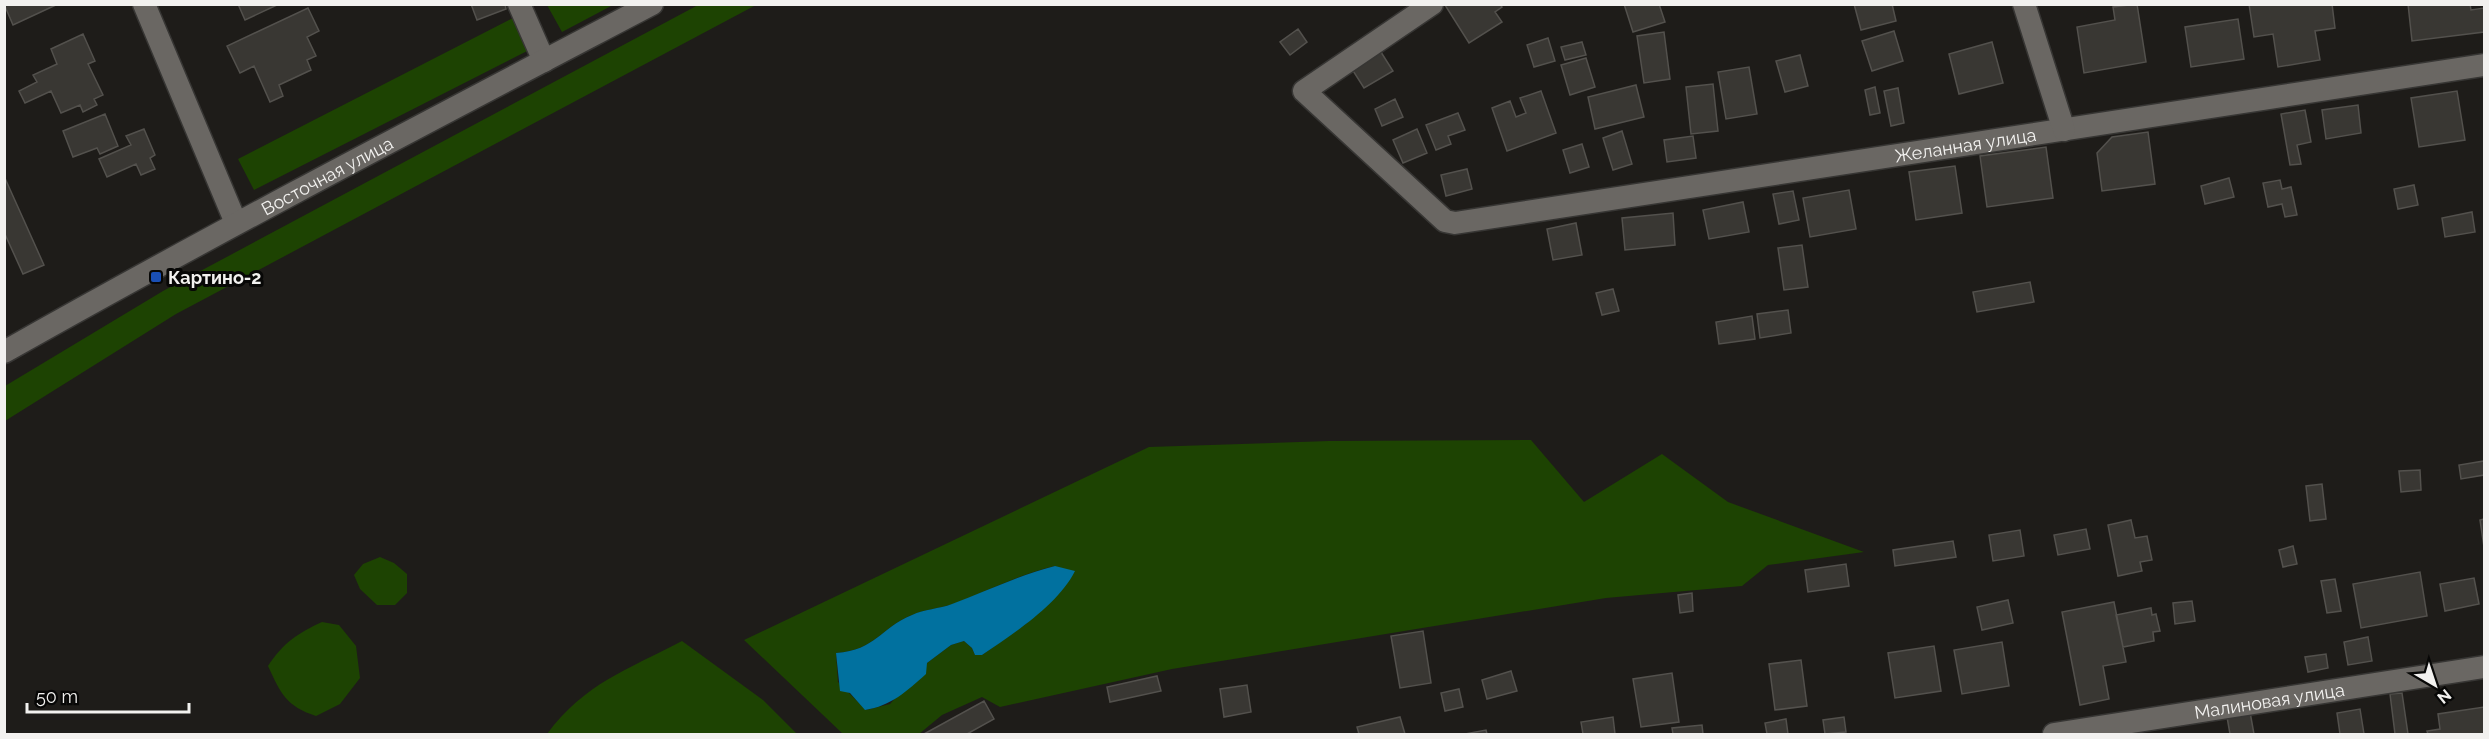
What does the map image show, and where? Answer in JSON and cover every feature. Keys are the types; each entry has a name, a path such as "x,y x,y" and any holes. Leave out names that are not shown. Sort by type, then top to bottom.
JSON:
{"street":[{"path":"144,4 236,223"},
{"path":"519,4 544,61"},
{"name":"Восточная улица","path":"4,352 236,223 652,4"},
{"name":"Желанная улица","path":"1432,4 1304,92 1445,221 1455,223 2484,65"},
{"path":"2024,4 2064,130"},
{"name":"Малиновая улица","path":"2054,735 2484,667"}],"green space":[{"path":"700,4 756,5 176,314 5,421 5,386 163,291"},
{"path":"547,5 613,5 562,32"},
{"path":"515,17 531,49 254,190 238,159"},
{"path":"1531,440 1584,502 1662,454 1728,502 1864,552 1768,565 1742,586 1606,598 1172,669 1000,707 982,697 942,715 919,734 843,734 744,640 1149,447 1329,441","holes":["1055,566 1043,607 1027,623 982,655 975,655 972,648 964,641 951,645 927,663 890,704 866,710 838,682 836,653 860,648 912,615 956,603 1017,578"]},
{"path":"380,557 394,563 407,574 407,593 395,605 377,605 360,589 354,575 363,564"},
{"path":"322,622 339,625 356,646 360,678 340,704 316,716 298,708 286,698 268,666 279,651 292,640"},
{"path":"682,641 763,700 797,734 547,734 576,702 592,690 608,679"}],"water":[{"path":"1055,566 1075,571 1058,596 1034,618 982,655 975,655 972,648 964,641 951,645 927,663 926,674 912,686 898,697 874,708 865,710 850,693 840,691 836,653 860,648 901,620 917,613 952,604"}],"building":[{"path":"4,4 58,4 13,25"},
{"path":"238,4 277,4 277,5 245,20"},
{"path":"471,4 505,4 506,9 477,20"},
{"path":"1500,4 1502,7 1495,12 1502,22 1469,43 1445,5"},
{"path":"1624,4 1659,4 1665,22 1633,32"},
{"path":"1854,4 1892,4 1896,21 1861,30"},
{"path":"2137,4 2146,62 2084,73 2077,27 2115,20 2113,7"},
{"path":"2249,4 2332,4 2335,28 2315,31 2320,60 2278,67 2273,34 2254,37"},
{"path":"2408,4 2470,4 2471,10 2484,8 2484,32 2412,41"},
{"path":"308,8 319,31 307,37 316,56 307,60 311,70 279,85 283,96 270,102 254,66 240,73 227,46"},
{"path":"2238,19 2244,59 2191,67 2185,27"},
{"path":"1298,29 1307,42 1290,55 1280,42"},
{"path":"1894,31 1903,61 1872,71 1862,41"},
{"path":"1664,32 1670,79 1644,83 1637,36"},
{"path":"83,34 95,61 88,64 103,95 94,99 97,105 83,112 80,105 61,113 51,91 25,103 19,91 37,82 33,75 57,64 51,49"},
{"path":"1548,38 1555,61 1534,67 1527,45"},
{"path":"1582,42 1586,55 1565,60 1561,47"},
{"path":"1992,42 2003,83 1959,94 1949,54"},
{"path":"1379,49 1393,71 1364,88 1350,66"},
{"path":"1800,55 1808,86 1785,92 1776,61"},
{"path":"1586,58 1595,87 1570,95 1561,65"},
{"path":"1749,67 1757,114 1726,119 1718,72"},
{"path":"1713,84 1718,131 1691,134 1686,87"},
{"path":"1636,85 1644,117 1595,129 1588,97"},
{"path":"1875,87 1880,113 1870,115 1865,90"},
{"path":"1898,88 1904,123 1891,126 1884,91"},
{"path":"1541,91 1556,133 1507,151 1492,108 1510,101 1516,117 1526,113 1520,98"},
{"path":"2457,91 2465,140 2419,147 2411,98"},
{"path":"1395,99 1403,117 1382,126 1375,109"},
{"path":"2358,105 2361,133 2326,139 2322,110"},
{"path":"2305,110 2311,142 2297,145 2301,164 2290,165 2281,114"},
{"path":"1458,113 1465,130 1448,136 1451,144 1436,150 1426,125"},
{"path":"105,114 118,146 100,154 97,148 73,157 63,131"},
{"path":"144,129 155,155 150,158 155,169 141,175 136,164 107,177 99,159 131,145 126,136"},
{"path":"1417,129 1427,153 1403,163 1393,140"},
{"path":"1622,131 1632,164 1613,170 1603,138"},
{"path":"2148,132 2155,184 2102,191 2097,153 2112,137"},
{"path":"1693,136 1696,158 1667,162 1664,140"},
{"path":"1582,144 1589,167 1570,173 1563,150"},
{"path":"2046,147 2053,198 1987,207 1980,156"},
{"path":"1955,166 1962,213 1916,220 1909,172"},
{"path":"1467,169 1472,189 1446,196 1441,175"},
{"path":"4,176 44,265 23,274 4,232"},
{"path":"2229,178 2234,197 2205,204 2201,186"},
{"path":"2280,180 2282,189 2291,187 2297,215 2285,217 2282,204 2268,207 2263,183"},
{"path":"2414,185 2418,205 2398,209 2394,189"},
{"path":"1849,190 1856,229 1810,237 1803,198"},
{"path":"1793,191 1799,220 1779,224 1773,194"},
{"path":"1743,202 1749,232 1709,239 1703,210"},
{"path":"2472,212 2475,232 2445,237 2442,218"},
{"path":"1673,213 1675,245 1625,250 1622,218"},
{"path":"1576,223 1582,255 1553,260 1547,229"},
{"path":"1802,245 1808,287 1784,290 1778,248"},
{"path":"2030,282 2034,302 1977,312 1973,292"},
{"path":"1613,289 1619,311 1602,315 1596,293"},
{"path":"1788,310 1791,333 1760,338 1757,314"},
{"path":"1752,316 1755,339 1719,344 1716,322"},
{"path":"2484,461 2484,475 2461,479 2459,465"},
{"path":"2420,470 2421,490 2401,492 2399,471"},
{"path":"2322,484 2326,519 2310,521 2306,486"},
{"path":"2484,519 2484,547 2480,520"},
{"path":"2131,520 2135,538 2147,536 2152,560 2140,562 2142,571 2118,576 2108,525"},
{"path":"2086,529 2090,549 2058,555 2054,535"},
{"path":"2020,530 2024,556 1993,561 1989,535"},
{"path":"1953,541 1956,557 1895,566 1893,550"},
{"path":"2293,546 2297,564 2283,567 2279,550"},
{"path":"1846,564 1849,586 1808,592 1805,570"},
{"path":"2420,572 2427,616 2361,628 2353,584"},
{"path":"2474,578 2479,604 2445,611 2440,584"},
{"path":"2335,579 2341,611 2327,613 2321,581"},
{"path":"1692,593 1693,611 1680,613 1678,595"},
{"path":"2008,600 2013,623 1982,630 1977,607"},
{"path":"2192,601 2195,621 2175,624 2173,603"},
{"path":"2114,602 2126,662 2103,666 2109,699 2080,705 2062,612"},
{"path":"2151,608 2152,615 2156,614 2160,631 2153,632 2154,641 2123,647 2116,615"},
{"path":"1423,631 1431,683 1400,688 1391,636"},
{"path":"2368,637 2372,661 2348,665 2344,642"},
{"path":"2002,642 2009,686 1962,694 1954,650"},
{"path":"1934,646 1941,691 1895,698 1888,653"},
{"path":"2326,654 2328,668 2308,672 2305,657"},
{"path":"1801,660 1807,706 1775,710 1769,664"},
{"path":"1511,671 1517,691 1487,699 1482,680"},
{"path":"1672,673 1679,722 1641,727 1633,679"},
{"path":"1157,676 1161,691 1110,702 1107,687"},
{"path":"1247,685 1251,712 1224,717 1220,689"},
{"path":"1459,689 1463,707 1445,711 1441,693"},
{"path":"2402,693 2408,734 2395,734 2390,694"},
{"path":"984,701 994,719 967,734 924,734"},
{"path":"2484,707 2484,734 2428,734 2427,731 2440,729 2438,714"},
{"path":"2360,709 2364,734 2340,734 2337,713"},
{"path":"2250,712 2254,734 2230,734 2227,717"},
{"path":"1400,717 1405,734 1359,734 1357,727"},
{"path":"1613,717 1615,734 1583,734 1581,722"},
{"path":"1844,717 1846,732 1825,734 1823,720"},
{"path":"1786,719 1788,734 1767,734 1765,723"},
{"path":"1702,725 1703,734 1673,734 1672,728"},
{"path":"1486,730 1487,734 1465,734"}],"place":[{"name":"Картино-2","path":"156,277"}]}
